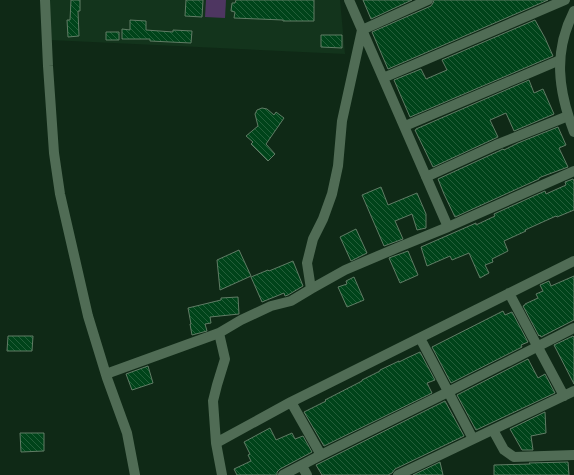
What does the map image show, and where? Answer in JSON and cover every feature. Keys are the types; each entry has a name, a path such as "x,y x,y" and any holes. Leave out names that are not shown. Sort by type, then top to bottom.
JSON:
{"street":[{"path":"45,0 54,153 60,194 88,316 127,434 135,475"},
{"path":"349,0 448,227"},
{"path":"362,30 428,0"},
{"path":"383,78 565,0"},
{"path":"573,17 566,28 562,42 560,72 568,116 574,132"},
{"path":"311,288 307,263 313,239 323,219 332,194 338,166 342,121 362,30"},
{"path":"405,126 560,60"},
{"path":"426,177 496,145 568,116"},
{"path":"106,374 220,333 241,320 271,306 291,301 311,288 345,270 448,227 574,171"},
{"path":"216,443 291,402 574,261"},
{"path":"509,293 564,396"},
{"path":"284,475 304,470 321,455 574,328"},
{"path":"220,333 225,359 213,401 216,443 222,475"},
{"path":"420,338 473,439"},
{"path":"398,475 574,391"},
{"path":"291,402 321,455"},
{"path":"493,430 504,450 514,457 574,455"}],"shaded area":[{"path":"48,0 340,0 345,54 50,40"},
{"path":"206,0 226,0 225,18 205,17"}],"building":[{"path":"71,0 80,0 80,11 78,11 79,36 68,37 67,20 70,20"},
{"path":"186,0 203,0 202,17 185,16"},
{"path":"236,0 314,0 314,21 234,18 235,12 231,11 232,3 235,3"},
{"path":"363,0 412,0 371,19"},
{"path":"434,0 548,0 388,69 372,32 431,6"},
{"path":"130,20 146,21 146,30 173,32 173,30 192,31 191,43 150,41 150,39 122,39 122,29 130,30"},
{"path":"535,20 553,56 410,117 394,80 421,69 426,79 447,70 442,60"},
{"path":"106,32 119,32 119,40 106,40"},
{"path":"321,35 342,35 342,48 321,47"},
{"path":"529,80 534,93 543,89 554,114 514,131 506,113 490,120 498,137 433,167 415,130 416,129"},
{"path":"262,108 267,109 274,115 276,112 284,118 266,144 275,154 268,161 251,144 253,142 246,136 258,126 255,114 257,110"},
{"path":"558,127 566,145 559,148 568,167 541,177 455,217 438,179 503,149 504,150"},
{"path":"573,179 574,210 557,217 556,216 504,241 508,251 492,259 493,262 485,265 489,273 480,278 469,253 452,260 450,256 427,266 421,247 476,223 476,225 495,216 494,214 545,191 546,194 566,185 565,182"},
{"path":"381,187 388,205 417,193 426,214 426,228 417,230 412,214 395,221 403,239 384,246 362,195"},
{"path":"356,229 367,253 351,261 340,237"},
{"path":"239,250 251,276 220,290 217,260"},
{"path":"408,251 418,275 400,283 389,258"},
{"path":"293,261 303,286 288,295 285,296 284,293 262,302 251,277"},
{"path":"574,276 574,320 541,337 540,335 539,336 523,306 538,298 536,294 543,291 540,285 549,281 551,286"},
{"path":"354,277 364,300 347,307 338,287 347,284 346,281"},
{"path":"238,297 239,314 210,317 211,323 205,324 207,331 192,335 188,308 221,300 221,298"},
{"path":"503,311 505,315 512,312 528,342 521,345 522,347 451,383 432,347"},
{"path":"8,336 33,336 32,351 7,351"},
{"path":"573,336 574,337 574,384 554,345"},
{"path":"420,352 435,380 427,383 432,393 324,446 304,412 380,370"},
{"path":"528,359 538,378 545,374 555,393 476,430 457,395"},
{"path":"148,366 153,383 132,390 126,374"},
{"path":"445,401 464,436 395,469 388,475 322,475 316,465"},
{"path":"545,412 546,433 531,436 533,450 522,450 510,429"},
{"path":"270,428 276,440 292,433 295,439 303,436 312,452 280,469 277,472 277,475 237,475 234,469 251,461 248,455 250,454 244,442"},
{"path":"20,433 44,433 44,451 21,452"},
{"path":"440,462 443,475 413,475"},
{"path":"568,462 569,475 494,475 494,465"}]}
